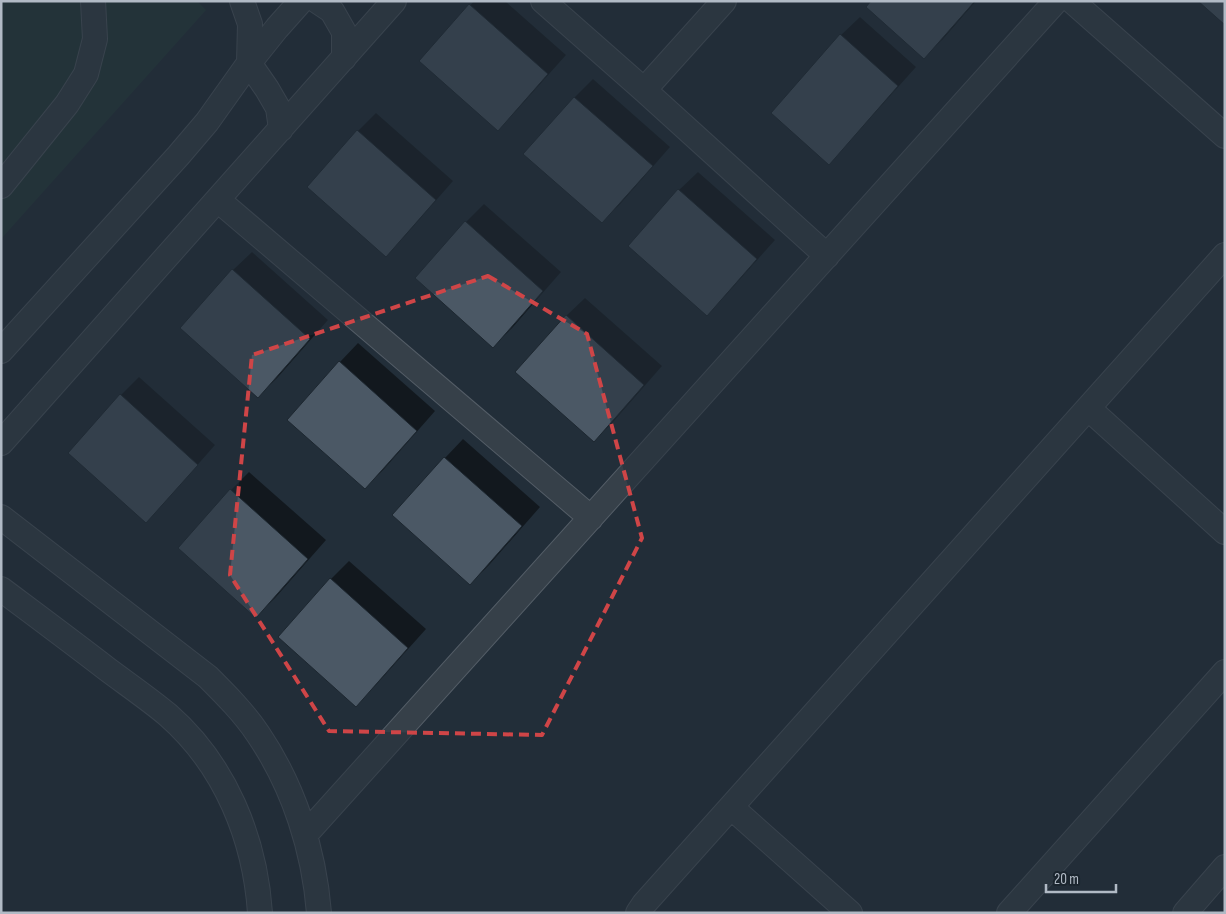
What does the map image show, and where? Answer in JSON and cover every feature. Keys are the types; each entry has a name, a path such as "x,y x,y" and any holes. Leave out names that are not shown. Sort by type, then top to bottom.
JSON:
{"street":[{"path":"1,186 67,104 86,74 96,39 93,1"},
{"path":"242,1 250,24 249,63 278,108 281,129"},
{"path":"1,351 178,156 206,122 249,63 301,1"},
{"path":"318,1 332,11 344,32 344,58"},
{"path":"1,443 394,1"},
{"path":"543,1 827,256"},
{"path":"644,90 724,1"},
{"path":"305,835 1056,1"},
{"path":"1072,1 1225,136"},
{"path":"218,200 591,518"},
{"path":"638,913 644,904 1225,255"},
{"path":"1088,408 1225,532"},
{"path":"1,517 208,677 258,733 278,765 293,799 313,867 319,913"},
{"path":"1,589 168,715 193,742 216,771 233,804 247,838 256,874 260,913"},
{"path":"1009,913 1225,672"},
{"path":"731,807 850,913"},
{"path":"1184,913 1225,867"}],"highlighted area":[{"path":"488,276 587,334 642,538 542,735 329,731 230,575 252,355"}],"green space":[{"path":"1,1 197,1 206,10 1,239"}],"building":[{"path":"871,1 975,1 924,59 866,7"},
{"path":"1198,1 1225,1 1225,25"},
{"path":"469,4 548,74 498,131 419,61"},
{"path":"840,34 898,86 829,165 771,113"},
{"path":"574,97 653,166 602,223 523,154"},
{"path":"357,130 436,200 386,257 307,187"},
{"path":"678,189 757,259 707,316 628,246"},
{"path":"465,221 543,291 493,348 415,278"},
{"path":"232,269 310,339 258,398 180,328"},
{"path":"566,315 644,385 594,442 515,372"},
{"path":"339,361 417,431 365,489 287,420"},
{"path":"120,394 198,465 146,523 68,453"},
{"path":"444,457 522,526 470,585 392,515"},
{"path":"230,489 308,559 256,618 178,548"},
{"path":"330,578 408,648 356,707 278,637"}]}
